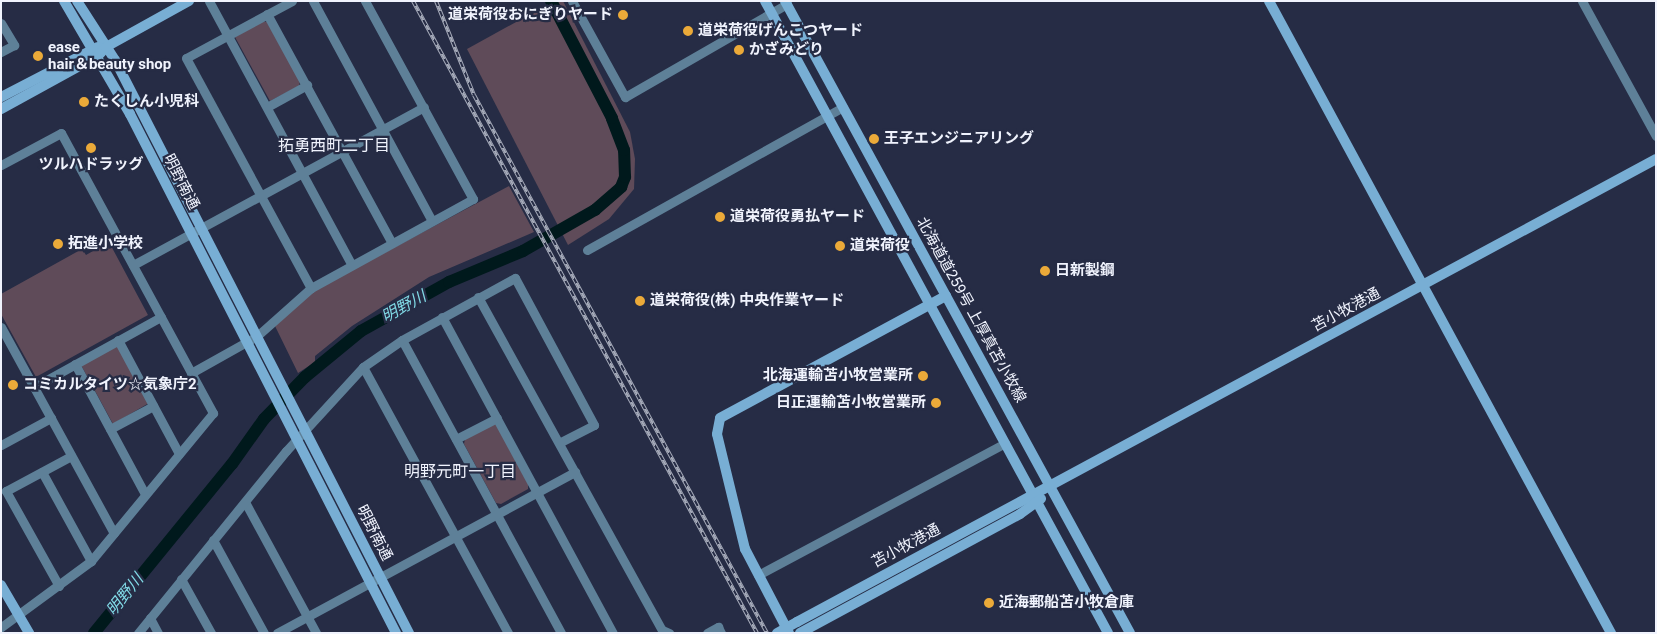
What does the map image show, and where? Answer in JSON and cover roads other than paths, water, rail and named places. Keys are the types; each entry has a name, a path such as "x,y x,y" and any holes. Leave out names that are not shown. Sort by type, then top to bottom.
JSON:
{"street":[{"name":"明野南通","path":"64,1 96,52 294,435 375,579 409,633"},
{"name":"明野南通","path":"77,1 106,47 202,228 300,420 375,579 396,633"},
{"path":"1,97 106,47 189,1"},
{"path":"209,1 352,265"},
{"path":"292,1 186,58 311,288"},
{"path":"313,1 432,221"},
{"path":"192,372 257,336 311,288 473,199 365,1"},
{"path":"572,1 625,96 786,3"},
{"path":"764,1 1108,633"},
{"path":"1269,1 1612,633"},
{"path":"1582,1 1656,136"},
{"name":"北海道道259号 上厚真苫小牧線","path":"786,3 1130,633"},
{"path":"267,14 392,243"},
{"path":"1,23 14,45 1,52"},
{"path":"1,109 96,52"},
{"path":"267,107 307,85"},
{"path":"587,250 843,107"},
{"path":"133,265 424,108"},
{"path":"1,165 60,132 213,413 91,561 18,616 1,626"},
{"name":"苫小牧港通","path":"801,632 1035,499 1051,487 1656,160"},
{"path":"138,633 245,502 294,435 305,430 363,366 442,316 515,278 594,425 559,443"},
{"path":"789,633 745,549 730,496 717,434 720,418 946,296"},
{"path":"478,297 662,632"},
{"path":"442,316 613,633"},
{"path":"34,387 161,317"},
{"path":"2,332 114,534"},
{"path":"118,340 179,454"},
{"path":"402,340 561,633"},
{"path":"75,364 145,494"},
{"path":"363,366 508,633"},
{"path":"110,429 153,406"},
{"path":"1,445 51,418"},
{"path":"456,439 497,418"},
{"path":"758,575 1005,443"},
{"path":"59,586 6,491 71,456"},
{"path":"42,472 91,561"},
{"path":"277,633 575,472"},
{"name":"苫小牧港通","path":"777,633 1035,499"},
{"path":"245,502 316,633"},
{"path":"213,540 264,633"},
{"path":"181,579 211,633"},
{"path":"1,585 28,633"},
{"path":"150,618 158,633"},
{"path":"707,633 718,627 721,633"}],"waterway":[{"name":"明野川","path":"94,633 232,464 264,419 305,377 361,331 449,282 523,251 595,210 621,187 625,177 624,150 612,118 551,1"}],"railway":[{"path":"413,1 757,633"},
{"path":"436,1 474,95 767,633"}],"place":[{"name":"道栄荷役おにぎりヤード","path":"623,15"},
{"name":"道栄荷役げんこつヤード","path":"688,31"},
{"name":"かざみどり","path":"739,50"},
{"name":"ease hair＆beauty shop","path":"38,56"},
{"name":"たくしん小児科","path":"84,102"},
{"name":"王子エンジニアリング","path":"874,139"},
{"name":"ツルハドラッグ","path":"91,148"},
{"name":"道栄荷役勇払ヤード","path":"720,217"},
{"name":"拓進小学校","path":"58,244"},
{"name":"道栄荷役","path":"840,246"},
{"name":"日新製鋼","path":"1045,271"},
{"name":"道栄荷役(株) 中央作業ヤード","path":"640,301"},
{"name":"北海運輸苫小牧営業所","path":"923,376"},
{"name":"コミカルタイツ☆気象庁2","path":"13,385"},
{"name":"日正運輸苫小牧営業所","path":"936,403"},
{"name":"近海郵船苫小牧倉庫","path":"989,603"}],"district":[{"name":"拓勇西町二丁目","path":"334,146"},
{"name":"明野元町一丁目","path":"460,472"}]}
